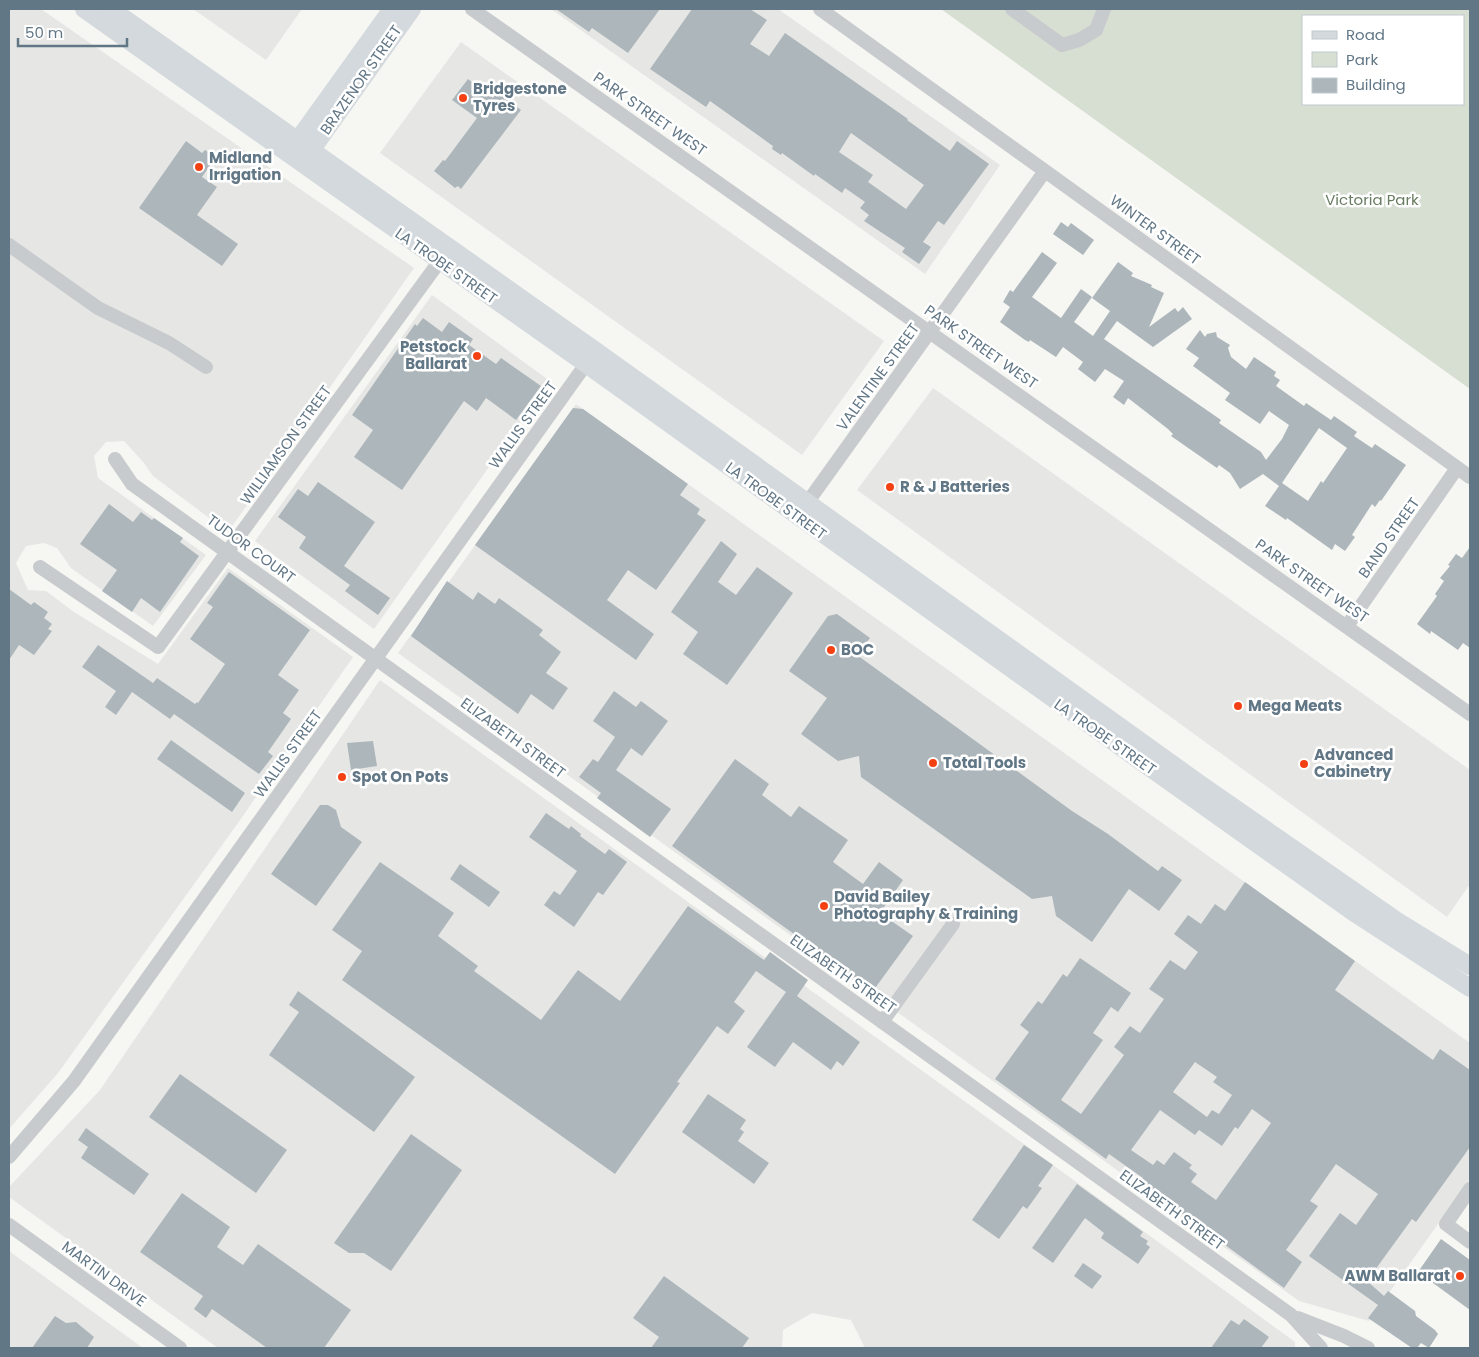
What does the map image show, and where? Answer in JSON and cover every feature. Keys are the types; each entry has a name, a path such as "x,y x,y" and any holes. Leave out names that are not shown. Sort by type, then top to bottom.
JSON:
{"main road":[{"name":"LA TROBE STREET","path":"84,9 300,152"},
{"name":"LA TROBE STREET","path":"111,9 300,152 802,510 1353,912 1470,988"},
{"name":"BRAZENOR STREET","path":"300,152 392,9"},
{"name":"BRAZENOR STREET","path":"300,152 412,9"},
{"name":"LA TROBE STREET","path":"802,510 1397,921 1470,966"}],"street":[{"name":"PARK STREET WEST","path":"472,9 1470,714"},
{"name":"WINTER STREET","path":"820,9 1470,477"},
{"path":"1012,9 1062,45 1079,40 1096,30 1104,9"},
{"name":"VALENTINE STREET","path":"802,510 1045,171"},
{"path":"9,246 98,308 169,343 206,367"},
{"name":"WILLIAMSON STREET","path":"40,567 158,647 444,255"},
{"name":"WALLIS STREET","path":"9,1157 74,1081 591,358"},
{"name":"TUDOR COURT","path":"115,459 132,484 376,659"},
{"name":"BAND STREET","path":"1347,626 1457,468"},
{"name":"ELIZABETH STREET","path":"376,659 1291,1315 1321,1348"},
{"path":"882,1022 953,924"},
{"path":"1470,1189 1446,1224 1470,1242"},
{"name":"MARTIN DRIVE","path":"9,1225 180,1348"},
{"name":"ELIZABETH STREET","path":"1291,1315 1368,1348"}],"shaded area":[{"path":"9,9 41,9 414,268 228,532 153,476 124,441 106,442 94,456 98,478 206,555 153,626 71,568 57,548 44,543 26,546 16,563 28,590 46,591 74,612 158,664 228,568 353,657 238,823 58,1073 9,1129"},
{"path":"193,9 302,9 266,60"},
{"path":"551,9 778,9 1000,165 925,274"},
{"path":"461,42 884,341 802,455 380,153"},
{"path":"432,295 550,381 374,629 255,541"},
{"path":"933,388 1470,770 1470,884 1447,917 857,490"},
{"path":"576,404 1470,1043 1470,1179 1369,1321 1299,1301 398,653"},
{"path":"380,680 1053,1165 1295,1342 1295,1348 865,1348 851,1320 812,1313 783,1330 782,1348 218,1348 9,1197 9,1187 100,1090"},
{"path":"9,1251 143,1348 9,1348"}],"green space":[{"name":"Victoria Park","path":"941,9 1470,9 1470,389"}],"building":[{"path":"556,9 660,9 628,53 592,28 589,32"},
{"path":"692,9 750,9 767,20 750,44 769,56 785,33 908,119 950,151 957,141 989,164 944,225 938,221 923,242 931,247 919,264 902,252 905,248 864,221 869,215 860,208 865,202 845,188 842,193 815,174 814,176 782,153 781,155 772,149 773,146 710,101 706,107 650,69","holes":["851,133 924,185 906,209 868,182 873,175 839,152"]},
{"path":"468,79 493,98 497,92 521,110 461,189 458,186 455,188 434,171 443,160 445,161 477,118 452,100"},
{"path":"186,141 202,153 205,150 216,157 202,177 217,187 197,215 238,244 222,266 139,208"},
{"path":"1061,222 1068,227 1071,223 1094,240 1083,255 1053,234"},
{"path":"1042,252 1057,263 1032,297 1061,318 1081,289 1092,297 1074,322 1093,336 1110,311 1092,298 1118,262 1133,273 1131,276 1152,285 1151,287 1164,293 1149,327 1175,308 1178,312 1183,307 1192,319 1153,347 1117,321 1104,339 1221,420 1219,423 1261,452 1266,460 1282,439 1289,425 1269,411 1260,424 1225,400 1230,393 1193,366 1199,358 1186,349 1200,330 1205,337 1207,334 1216,332 1217,337 1230,345 1228,348 1231,357 1246,369 1254,357 1276,372 1274,376 1280,380 1276,386 1304,406 1306,403 1331,420 1334,416 1357,432 1354,436 1372,448 1375,444 1406,465 1381,501 1375,507 1372,504 1352,535 1355,537 1345,551 1335,544 1332,550 1287,518 1286,520 1265,506 1279,486 1263,474 1240,489 1230,473 1219,465 1217,468 1171,436 1173,434 1168,429 1128,398 1124,405 1113,397 1124,381 1105,369 1095,382 1078,369 1083,362 1063,347 1056,357 1030,340 1029,342 1025,340 1000,322 1010,307 1003,302 1010,290 1013,292","holes":["1319,428 1347,448 1308,501 1282,483"]},
{"path":"423,318 442,332 449,322 473,339 469,345 496,364 501,358 541,386 516,420 486,398 477,411 464,401 402,490 354,457 373,430 352,415 415,324 417,326"},
{"path":"573,408 583,409 688,484 680,495 700,509 697,514 706,520 656,590 628,570 607,600 654,634 636,660 475,545"},
{"path":"318,482 375,522 344,566 390,598 378,615 345,591 350,585 299,548 306,537 278,517 298,489 308,496"},
{"path":"109,504 133,522 141,512 152,520 154,518 183,538 180,542 199,556 160,612 141,598 132,612 102,591 117,570 80,544"},
{"path":"721,541 737,554 718,582 736,595 757,567 793,593 727,685 683,654 698,632 671,612"},
{"path":"1470,547 1470,648 1463,643 1458,650 1431,631 1430,634 1417,624 1437,596 1435,594 1444,581 1440,578 1450,566 1448,565 1456,554 1462,558"},
{"path":"229,572 310,630 278,675 299,690 283,713 291,719 268,752 273,756 259,774 174,714 170,719 132,692 116,715 105,707 116,691 82,667 98,645 153,683 157,678 195,704 198,703 225,664 190,639 213,607 207,603"},
{"path":"447,581 473,600 478,592 495,604 499,598 543,630 539,635 561,652 546,673 568,688 553,710 531,694 518,714 411,636"},
{"path":"9,589 31,605 34,602 48,612 44,618 52,624 48,629 52,631 34,655 19,645 9,660"},
{"path":"837,614 870,638 857,655 1158,871 1162,866 1182,880 1159,911 1129,889 1092,942 1056,916 1052,896 1032,899 861,777 859,756 838,761 801,734 827,698 789,671 828,616"},
{"path":"614,691 636,707 641,701 668,721 642,756 631,748 616,770 671,809 650,837 597,798 601,793 579,777 593,759 598,762 615,737 593,721"},
{"path":"171,740 245,793 232,812 157,759"},
{"path":"373,741 377,766 351,770 347,743"},
{"path":"735,759 769,784 762,795 791,817 799,806 848,840 833,862 863,884 879,862 903,880 880,913 913,936 873,991 672,846"},
{"path":"320,805 328,805 336,810 341,827 362,842 316,906 271,874"},
{"path":"546,813 569,829 571,826 581,834 580,836 605,854 609,849 627,862 603,895 598,892 574,927 544,905 554,891 560,895 577,871 529,837"},
{"path":"380,862 454,913 438,936 478,966 474,971 541,1020 578,970 620,1001 688,906 764,960 770,952 808,980 797,996 860,1042 843,1066 837,1061 831,1070 793,1042 775,1067 747,1047 786,992 756,971 734,1002 745,1011 728,1034 717,1026 677,1082 680,1083 615,1174 342,980 362,951 332,930"},
{"path":"460,864 500,892 489,907 450,879"},
{"path":"1245,882 1355,961 1335,990 1433,1060 1440,1049 1470,1070 1470,1147 1416,1222 1412,1219 1367,1281 1384,1296 1388,1291 1415,1311 1416,1316 1435,1330 1438,1334 1429,1348 1421,1343 1417,1348 1412,1348 1368,1318 1378,1305 1309,1256 1340,1213 1356,1225 1378,1194 1336,1164 1310,1201 1318,1206 1286,1250 1302,1262 1284,1288 1140,1183 1143,1178 1109,1154 1106,1159 995,1079 1029,1032 1020,1025 1038,1001 1042,1004 1063,974 1067,977 1080,958 1131,993 1118,1012 1111,1007 1093,1033 1103,1040 1061,1100 1081,1114 1124,1055 1114,1047 1130,1026 1140,1033 1164,999 1149,989 1170,960 1185,970 1198,952 1174,934 1188,915 1201,924 1215,904 1225,911","holes":["1195,1062 1217,1077 1213,1082 1232,1095 1219,1114 1212,1110 1207,1117 1173,1092","1252,1109 1271,1123 1216,1200 1191,1182 1197,1174 1189,1168 1192,1165 1174,1152 1164,1165 1157,1160 1153,1165 1131,1150 1160,1110 1195,1135 1199,1130 1222,1146 1235,1127 1238,1129"]},
{"path":"298,991 415,1077 374,1132 269,1055 299,1012 289,1005"},
{"path":"180,1074 287,1150 256,1193 149,1117"},
{"path":"708,1094 746,1120 740,1129 744,1132 738,1141 769,1163 754,1184 682,1132"},
{"path":"86,1128 149,1174 134,1195 81,1158 88,1147 78,1140"},
{"path":"411,1134 462,1170 391,1271 364,1253 349,1253 334,1243"},
{"path":"1024,1145 1053,1165 1038,1186 1042,1188 1027,1209 1023,1206 999,1239 972,1220"},
{"path":"1077,1184 1143,1232 1140,1236 1148,1241 1146,1244 1150,1247 1138,1264 1101,1238 1104,1233 1085,1218 1053,1263 1032,1248"},
{"path":"182,1193 230,1227 217,1247 243,1265 258,1244 351,1310 324,1348 267,1348 212,1309 206,1318 194,1309 203,1296 140,1252"},
{"path":"1441,1239 1470,1260 1470,1310 1418,1272"},
{"path":"1083,1263 1102,1276 1092,1289 1074,1276"},
{"path":"664,1276 749,1338 742,1348 651,1348 659,1337 633,1318"},
{"path":"55,1316 66,1323 76,1322 94,1337 87,1348 32,1348"},
{"path":"1244,1319 1269,1337 1261,1348 1211,1348 1231,1320 1239,1325"}],"place":[{"name":"Bridgestone Tyres","path":"463,98"},
{"name":"Midland Irrigation","path":"199,167"},
{"name":"Petstock Ballarat","path":"477,356"},
{"name":"R & J Batteries","path":"890,487"},
{"name":"BOC","path":"831,650"},
{"name":"Mega Meats","path":"1238,706"},
{"name":"Total Tools","path":"933,763"},
{"name":"Advanced Cabinetry","path":"1304,764"},
{"name":"Spot On Pots","path":"342,777"},
{"name":"David Bailey Photography & Training","path":"824,906"},
{"name":"AWM Ballarat","path":"1460,1276"}]}
